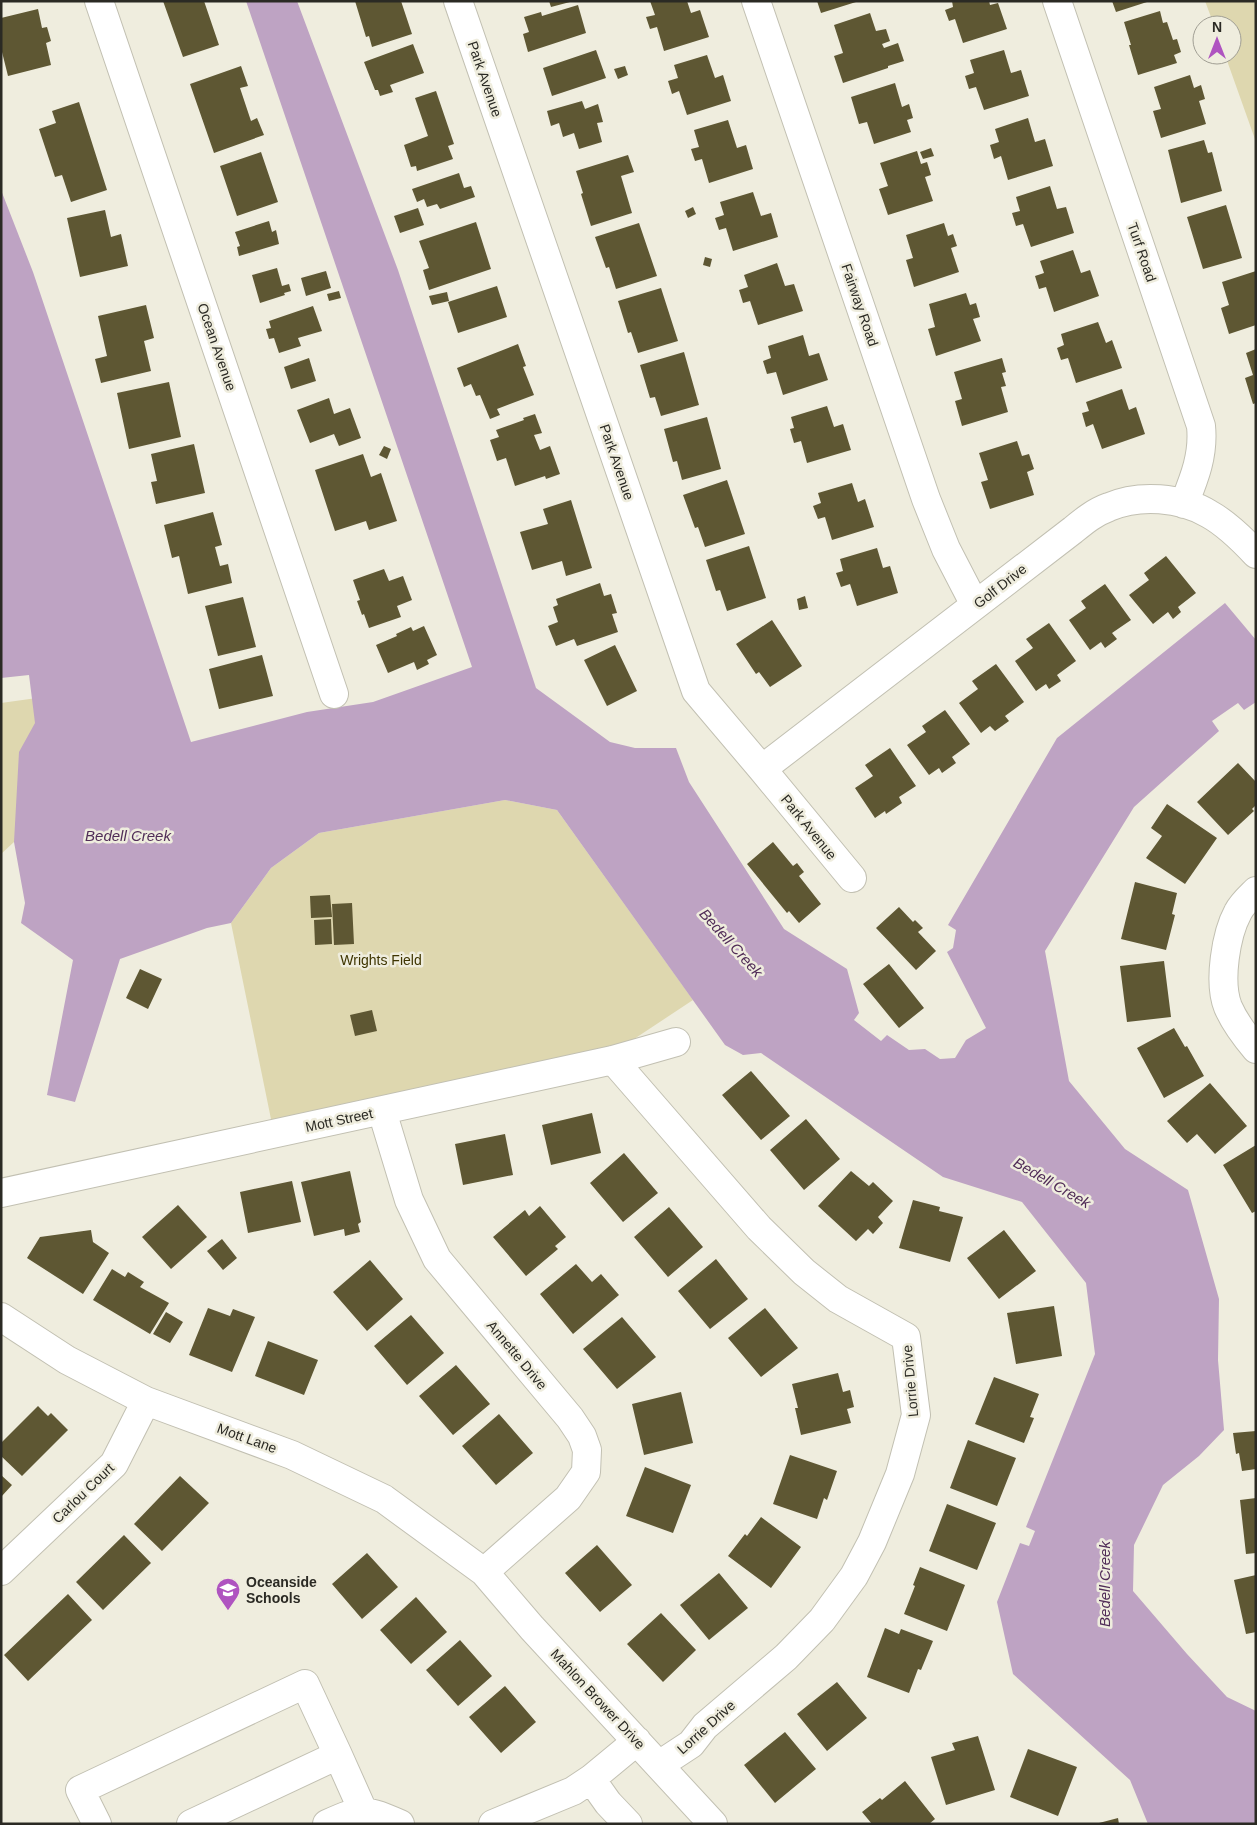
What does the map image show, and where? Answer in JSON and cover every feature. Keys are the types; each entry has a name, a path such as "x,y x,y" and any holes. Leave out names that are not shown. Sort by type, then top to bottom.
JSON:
{"street":[{"name":"Ocean Avenue","path":"99,1 334,694"},
{"name":"Park Avenue","path":"458,1 696,691 852,878"},
{"name":"Fairway Road","path":"756,1 926,500 946,549 975,605"},
{"name":"Turf Road","path":"1056,1 1201,426 1200,458 1184,504"},
{"name":"Golf Drive","path":"762,769 1099,511 1121,503 1149,499 1164,499 1184,504 1208,513 1229,528 1256,554"},
{"path":"1256,890 1238,911 1224,952 1224,988 1228,1006 1240,1029 1256,1049"},
{"name":"Mott Street","path":"1,1193 613,1060 676,1042"},
{"name":"Lorrie Drive","path":"613,1060 759,1228 804,1272 838,1299 906,1337 916,1415 900,1474 872,1542 854,1576 822,1620 786,1657 705,1726 691,1744 659,1765"},
{"name":"Annette Drive","path":"382,1111 409,1200 437,1259 570,1418 582,1436 587,1450 586,1472 568,1498 484,1572"},
{"name":"Mott Lane","path":"1,1317 67,1360 146,1401 292,1454 384,1499 484,1572"},
{"name":"Carlou Court","path":"1,1571 114,1464 146,1401"},
{"name":"Mahlon Brower Drive","path":"484,1572 532,1628 713,1824"},
{"path":"97,1824 80,1790 305,1684 363,1811"},
{"path":"493,1824 572,1791 591,1779 637,1740"},
{"path":"191,1824 338,1755"},
{"path":"591,1779 608,1803 628,1824"},
{"path":"327,1824 349,1814 363,1811 378,1814 400,1824"}],"green space":[{"path":"1205,1 1256,1 1256,142 1229,65 1242,65 1242,15 1210,15"},
{"path":"44,697 54,740 14,842 1,854 1,703"},
{"name":"Wrights Field","path":"505,800 557,810 693,1000 622,1047 272,1124 231,923 271,868 319,833"}],"water":[{"name":"Bedell Creek","path":"246,1 297,1 398,270 536,688 610,742 635,748 676,748 689,782 784,929 847,969 859,1013 854,1020 881,1041 887,1035 909,1050 925,1049 940,1059 955,1058 966,1040 986,1028 947,952 953,948 956,930 948,925 1057,738 1225,603 1256,640 1256,702 1244,710 1238,703 1212,721 1219,731 1134,807 1045,951 1069,1081 1125,1149 1188,1190 1219,1299 1218,1360 1224,1430 1199,1456 1163,1485 1134,1545 1133,1591 1227,1697 1256,1711 1256,1824 1148,1824 1130,1780 1013,1674 997,1602 1020,1543 1029,1546 1035,1531 1026,1527 1095,1354 1086,1283 1022,1202 943,1177 761,1053 743,1055 725,1045 557,810 505,800 319,833 271,868 231,923 207,928 120,959 75,1102 47,1095 73,960 21,923 25,903 14,842 19,752 35,723 29,675 1,678 1,190 33,272 191,742 307,712 373,702 472,667"}],"building":[{"path":"163,1 204,1 219,45 183,57"},
{"path":"355,1 401,1 412,34 372,47 369,36 366,37"},
{"path":"549,1 570,1 570,2 551,7"},
{"path":"650,1 687,1 691,13 700,10 709,37 664,51 657,27 650,29 646,17 655,15"},
{"path":"817,1 856,1 856,2 821,13"},
{"path":"952,1 989,1 990,5 998,3 1007,29 963,43 955,19 949,21 945,10 953,7"},
{"path":"1112,1 1147,1 1147,2 1116,12"},
{"path":"578,5 586,33 528,52 523,34 529,32 524,17 541,12 542,16"},
{"path":"38,9 42,28 47,27 51,41 46,43 51,65 8,76 1,48 1,18"},
{"path":"1160,11 1163,23 1167,22 1173,40 1177,39 1181,52 1174,55 1177,63 1138,75 1124,22"},
{"path":"870,13 876,31 886,29 890,41 882,44 884,48 898,43 904,61 843,83 834,56 843,53 834,25"},
{"path":"413,44 424,73 390,85 393,92 380,96 378,90 375,90 364,62"},
{"path":"596,50 606,78 552,96 543,68"},
{"path":"1004,50 1011,73 1021,70 1029,96 984,110 976,87 969,89 965,76 974,73 970,60"},
{"path":"707,55 715,78 723,75 731,101 687,115 679,91 672,94 668,81 678,78 674,65"},
{"path":"241,66 248,86 240,88 251,121 257,118 264,135 214,153 190,84"},
{"path":"625,66 628,75 618,79 614,69"},
{"path":"1190,75 1194,88 1201,85 1205,99 1199,101 1206,124 1161,138 1153,111 1161,109 1154,87"},
{"path":"895,83 902,107 909,104 913,118 907,120 911,132 874,144 867,122 859,124 851,97"},
{"path":"436,91 454,144 448,146 453,159 417,171 416,166 411,167 404,145 428,136 415,98"},
{"path":"582,101 585,109 598,104 603,122 597,123 602,142 579,149 574,133 563,137 559,123 551,126 547,111"},
{"path":"79,102 107,190 71,202 62,175 55,177 39,129 56,123 52,111"},
{"path":"1028,118 1035,142 1045,139 1053,166 1008,180 1001,156 994,159 990,145 999,142 995,129"},
{"path":"728,120 737,148 746,145 753,169 709,183 702,159 695,161 691,149 699,147 694,130"},
{"path":"1204,140 1208,153 1212,152 1222,191 1181,203 1168,150"},
{"path":"931,148 934,156 923,159 920,152"},
{"path":"917,151 921,164 927,162 931,175 925,177 933,201 888,215 879,189 888,186 880,163"},
{"path":"261,152 278,202 237,216 220,166"},
{"path":"628,155 634,172 621,176 632,213 591,226 576,171"},
{"path":"459,173 464,188 471,186 475,197 440,209 437,204 427,207 424,199 417,202 412,189"},
{"path":"1050,186 1057,209 1066,207 1074,233 1031,247 1023,224 1016,226 1012,213 1020,211 1016,197"},
{"path":"753,192 761,216 771,213 778,237 733,251 726,228 719,230 715,218 724,215 720,202"},
{"path":"1226,205 1242,258 1203,269 1187,217"},
{"path":"693,207 696,214 688,218 685,211"},
{"path":"418,208 424,225 400,233 394,216"},
{"path":"105,210 111,237 121,234 128,266 80,277 67,218"},
{"path":"269,221 272,232 276,230 279,244 239,256 237,247 240,246 235,232"},
{"path":"476,222 491,269 429,290 423,270 429,268 419,241"},
{"path":"639,223 657,276 616,289 609,267 606,268 595,237"},
{"path":"944,223 948,236 953,234 957,246 951,248 959,272 914,287 906,260 913,258 906,235"},
{"path":"1073,250 1081,273 1090,270 1099,296 1054,312 1046,287 1039,289 1035,276 1044,273 1040,261"},
{"path":"705,257 712,259 710,267 703,265"},
{"path":"777,263 785,286 794,284 803,311 758,325 750,301 743,303 739,290 748,287 744,275"},
{"path":"277,268 282,286 289,284 291,291 284,293 285,295 260,303 252,275"},
{"path":"326,271 331,288 306,296 301,278"},
{"path":"1256,271 1256,325 1229,334 1221,308 1229,305 1222,282"},
{"path":"497,286 507,317 458,333 448,302"},
{"path":"661,288 678,341 638,353 631,332 628,333 618,301"},
{"path":"339,291 341,298 329,301 327,294"},
{"path":"447,292 449,301 432,305 429,296"},
{"path":"966,293 970,305 976,303 980,317 973,319 981,341 936,356 928,329 935,327 929,304"},
{"path":"146,305 154,338 144,341 151,371 101,383 95,359 107,356 98,316"},
{"path":"313,306 322,331 298,338 301,346 279,353 274,338 269,339 266,329 271,328 269,321"},
{"path":"1098,322 1106,343 1112,340 1122,368 1076,383 1068,358 1061,360 1057,348 1064,345 1061,334"},
{"path":"803,335 809,356 819,353 828,380 783,395 776,372 767,374 763,361 771,358 768,346"},
{"path":"518,344 526,366 523,367 534,395 497,409 500,415 490,419 480,395 476,396 471,384 464,387 457,368"},
{"path":"1256,349 1256,403 1253,404 1245,378 1253,375 1246,353"},
{"path":"684,352 699,405 661,416 655,397 650,398 640,365"},
{"path":"309,358 316,381 291,389 284,367"},
{"path":"1002,358 1006,372 1002,373 1006,386 1001,387 1008,412 962,426 955,401 962,399 954,372"},
{"path":"169,382 181,437 129,449 117,393"},
{"path":"1122,389 1129,410 1136,407 1145,434 1102,449 1093,424 1086,427 1082,413 1089,411 1086,402"},
{"path":"329,398 334,414 350,408 361,438 339,446 334,434 310,443 297,410"},
{"path":"827,406 834,427 843,424 851,450 807,463 801,441 794,443 790,429 794,428 791,417"},
{"path":"535,414 542,433 534,435 540,450 550,446 560,474 546,479 545,476 515,486 506,458 497,461 490,440 499,437 496,430"},
{"path":"707,417 721,469 682,480 677,461 673,462 664,429"},
{"path":"1017,441 1022,456 1029,454 1034,469 1027,472 1034,495 990,509 981,482 988,480 979,453"},
{"path":"194,444 205,493 156,504 151,482 157,481 151,454"},
{"path":"384,446 391,449 387,459 379,455"},
{"path":"363,454 371,477 381,473 397,521 369,530 366,521 335,531 315,470"},
{"path":"727,480 745,534 705,547 698,527 695,528 683,495"},
{"path":"852,483 858,502 865,499 874,527 832,540 825,517 818,519 813,506 821,503 818,493"},
{"path":"571,500 592,568 566,576 562,561 532,570 520,532 548,524 543,509"},
{"path":"213,512 222,545 215,547 220,566 228,564 232,583 188,594 179,556 172,558 164,525"},
{"path":"749,546 766,598 727,611 720,590 716,591 706,560"},
{"path":"877,548 883,568 890,566 898,593 857,606 850,584 841,587 836,573 843,571 840,559"},
{"path":"1166,556 1196,593 1178,607 1181,612 1173,619 1168,612 1153,624 1129,595 1149,580 1144,573"},
{"path":"384,569 389,581 403,576 412,600 397,606 401,617 369,628 357,601 360,600 353,580"},
{"path":"600,583 604,596 611,594 617,613 612,614 618,632 577,646 574,639 556,646 548,626 558,622 553,607 558,605 556,599"},
{"path":"1105,584 1131,620 1112,633 1117,639 1105,648 1101,642 1090,650 1069,620 1086,608 1081,601"},
{"path":"805,596 808,608 799,610 797,599"},
{"path":"243,597 256,647 218,656 205,606"},
{"path":"772,620 802,666 770,687 759,672 756,674 736,644"},
{"path":"1049,623 1076,661 1057,675 1061,681 1049,689 1046,684 1036,691 1015,661 1033,648 1026,639"},
{"path":"424,626 437,655 427,660 429,664 417,670 414,662 388,673 376,645 397,636 396,634 411,627 413,631"},
{"path":"615,645 637,691 607,706 584,660"},
{"path":"262,655 273,696 219,709 209,669"},
{"path":"996,664 1024,702 1005,716 1009,721 995,731 990,726 981,733 959,703 978,689 972,681"},
{"path":"945,710 970,744 952,757 956,763 942,773 939,768 929,775 907,745 926,732 922,726"},
{"path":"890,748 916,786 899,797 902,803 886,814 885,811 875,818 855,788 873,776 865,765"},
{"path":"1238,763 1256,782 1256,805 1252,809 1254,811 1228,835 1197,802"},
{"path":"1167,804 1217,838 1185,884 1146,858 1162,836 1151,828"},
{"path":"773,842 793,866 797,863 804,872 799,876 821,904 799,923 789,911 787,913 747,864"},
{"path":"1135,882 1177,893 1172,914 1175,915 1166,950 1121,939"},
{"path":"330,895 332,917 311,918 310,896"},
{"path":"352,903 354,944 334,945 332,904"},
{"path":"899,907 913,922 915,920 923,928 918,932 936,951 916,970 876,928"},
{"path":"331,919 332,944 315,945 314,920"},
{"path":"1164,961 1171,1017 1127,1022 1120,966"},
{"path":"889,964 924,1008 899,1028 863,984"},
{"path":"140,969 162,979 148,1009 126,998"},
{"path":"372,1010 377,1031 355,1036 350,1015"},
{"path":"1174,1028 1204,1076 1164,1098 1137,1048"},
{"path":"751,1071 790,1116 761,1140 722,1095"},
{"path":"1210,1083 1247,1126 1215,1154 1197,1134 1187,1143 1167,1121"},
{"path":"592,1113 601,1153 551,1165 542,1125"},
{"path":"806,1119 840,1159 804,1190 770,1150"},
{"path":"505,1134 513,1175 463,1185 455,1144"},
{"path":"1256,1145 1256,1211 1252,1213 1223,1165"},
{"path":"624,1153 658,1193 623,1222 590,1183"},
{"path":"350,1171 361,1222 358,1224 360,1232 345,1236 344,1229 314,1236 301,1182"},
{"path":"851,1171 869,1186 873,1182 893,1201 878,1217 883,1223 873,1234 868,1229 856,1241 818,1206"},
{"path":"292,1181 301,1222 248,1233 240,1192"},
{"path":"913,1200 940,1207 939,1211 963,1217 950,1262 899,1248"},
{"path":"178,1205 207,1237 171,1269 142,1237"},
{"path":"540,1206 566,1237 555,1246 558,1249 526,1276 493,1237 525,1210 529,1216"},
{"path":"669,1207 703,1247 668,1277 634,1237"},
{"path":"91,1230 93,1242 109,1253 83,1294 27,1258 40,1237"},
{"path":"1004,1230 1036,1271 999,1299 967,1258"},
{"path":"222,1239 237,1258 223,1270 207,1251"},
{"path":"716,1259 748,1299 710,1329 678,1291"},
{"path":"370,1260 403,1299 367,1331 333,1292"},
{"path":"576,1264 592,1282 601,1274 619,1295 573,1334 540,1294"},
{"path":"112,1269 125,1277 128,1272 144,1282 140,1287 169,1303 150,1334 93,1300"},
{"path":"1054,1306 1062,1356 1016,1364 1007,1313"},
{"path":"208,1308 230,1316 233,1309 255,1317 232,1372 189,1355"},
{"path":"765,1308 798,1348 761,1377 728,1338"},
{"path":"166,1312 183,1322 170,1343 153,1334"},
{"path":"411,1315 444,1353 407,1385 374,1346"},
{"path":"622,1317 656,1357 617,1389 583,1349"},
{"path":"268,1341 318,1360 304,1395 255,1376"},
{"path":"456,1365 490,1404 453,1435 419,1396"},
{"path":"838,1373 843,1392 850,1390 854,1407 847,1409 851,1423 801,1435 795,1408 798,1408 792,1384"},
{"path":"994,1377 1039,1394 1030,1417 1034,1418 1024,1443 975,1424"},
{"path":"681,1392 693,1443 644,1455 632,1404"},
{"path":"38,1406 48,1416 51,1413 68,1430 22,1476 1,1456 1,1443"},
{"path":"499,1414 533,1453 496,1485 462,1446"},
{"path":"1256,1431 1256,1469 1242,1471 1239,1453 1236,1454 1233,1433"},
{"path":"968,1440 1016,1458 997,1506 950,1488"},
{"path":"790,1455 837,1471 827,1500 824,1498 817,1519 773,1504"},
{"path":"645,1467 691,1485 673,1533 626,1516"},
{"path":"1,1475 12,1485 1,1497"},
{"path":"180,1476 209,1503 162,1551 134,1524"},
{"path":"1256,1498 1256,1553 1246,1554 1240,1500"},
{"path":"947,1504 996,1523 977,1570 929,1551"},
{"path":"761,1517 801,1547 771,1588 728,1556 745,1534 747,1536"},
{"path":"124,1535 151,1563 103,1610 76,1582"},
{"path":"597,1545 632,1585 600,1612 565,1573"},
{"path":"367,1553 398,1587 362,1619 332,1584"},
{"path":"920,1567 965,1585 947,1631 904,1614"},
{"path":"719,1573 748,1608 709,1640 680,1605"},
{"path":"1256,1575 1256,1632 1246,1634 1234,1580"},
{"path":"68,1594 92,1620 28,1681 4,1655"},
{"path":"416,1597 447,1632 411,1664 380,1630"},
{"path":"661,1613 696,1650 663,1682 627,1644"},
{"path":"885,1628 899,1634 901,1629 933,1641 921,1670 918,1669 909,1693 867,1677"},
{"path":"460,1640 492,1676 458,1706 426,1670"},
{"path":"837,1682 867,1718 827,1751 797,1714"},
{"path":"505,1686 536,1722 501,1753 469,1717"},
{"path":"785,1732 816,1769 775,1803 744,1765"},
{"path":"978,1736 995,1790 946,1805 931,1757 955,1750 952,1743"},
{"path":"1028,1749 1077,1767 1058,1816 1010,1797"},
{"path":"905,1781 935,1819 929,1824 872,1824 862,1812 880,1798 882,1800"},
{"path":"1118,1818 1119,1824 1099,1824 1099,1823"}],"place":[{"name":"Oceanside Schools","path":"228,1611"}]}
